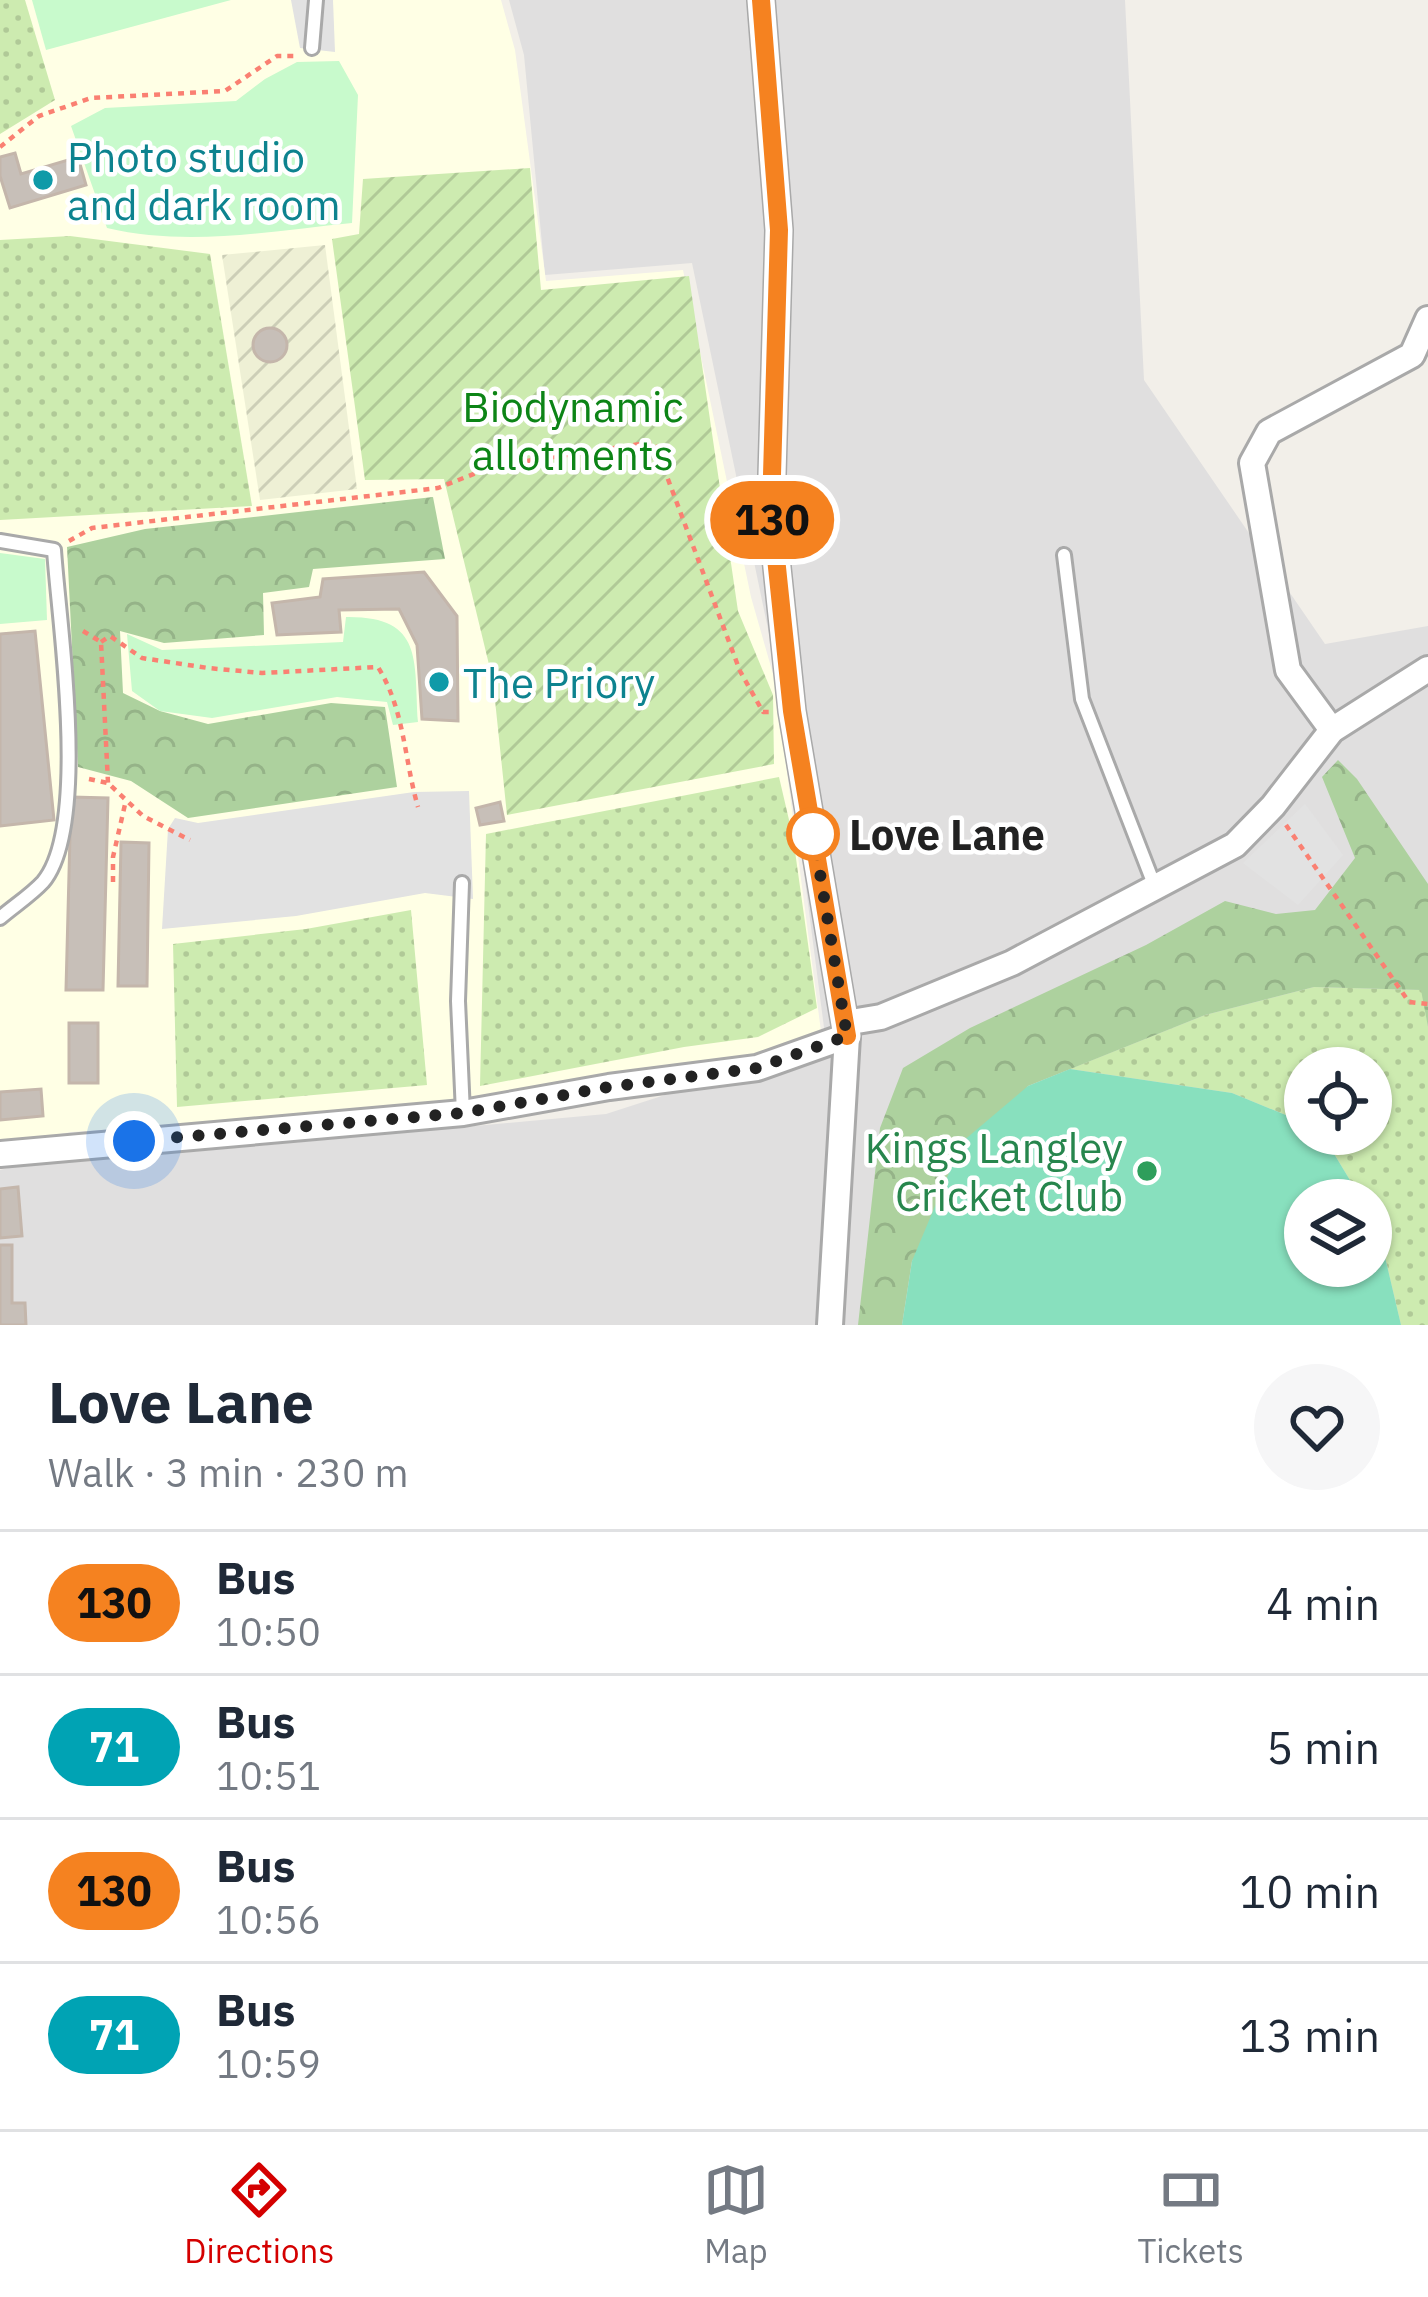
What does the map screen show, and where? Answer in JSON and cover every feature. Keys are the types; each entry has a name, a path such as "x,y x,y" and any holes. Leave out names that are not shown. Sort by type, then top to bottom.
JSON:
{"street":[{"path":"761,0 779,230 771,510 792,711 846,1029 830,1325"},
{"path":"1332,730 1288,670 1252,463 1269,432 1412,355 1428,319"},
{"path":"0,1154 463,1113 609,1087 757,1068 1012,963 1235,845 1273,806 1332,730 1428,669"}],"lane":[{"path":"310,51 316,0"},
{"path":"0,541 54,550 66,650 64,838 45,880 0,918"},
{"path":"1064,555 1082,700 1156,888"},
{"path":"462,883 458,1001 463,1113"}],"path":[{"path":"0,148 39,116 91,98 225,92 278,56 310,51"},
{"path":"54,550 92,528 438,488 494,466 654,442 740,670 763,712 792,711"},
{"path":"59,615 101,642"},
{"path":"101,642 110,636 142,658 262,674 378,667 402,722 418,807"},
{"path":"101,642 107,783"},
{"path":"95,779 107,783 142,816 190,840"},
{"path":"112,882 126,800"},
{"path":"1273,806 1409,1002 1428,1004"}],"shaded area":[{"path":"0,0 501,0 515,50 546,281 683,270 751,597 775,681 822,1039 685,1073 380,1111 71,1132 0,1144"},
{"path":"291,0 333,0 335,52 300,48"},
{"path":"509,0 1125,0 1144,380 1325,644 1428,626 1428,1325 0,1325 0,1170 51,1158 135,1157 606,1114 826,1043 780,687 692,263 545,275 524,55"},
{"path":"325,245 357,489 260,500 222,255"},
{"path":"469,791 473,899 425,893 296,916 162,929 168,829 175,818 198,823 414,792"},
{"path":"1305,804 1343,855 1298,905 1243,863"}],"green space":[{"path":"0,0 25,0 55,100 0,134"},
{"path":"32,0 231,0 46,50"},
{"path":"339,61 358,95 352,223 199,237 107,228 71,126 105,108 236,101 297,62"},
{"name":"Biodynamic allotments","path":"530,168 541,290 689,276 738,611 773,695 774,764 507,815 493,681 444,479 365,480 332,239 359,234 363,179"},
{"path":"70,236 210,254 252,506 0,520 0,240"},
{"path":"433,497 445,559 313,569 309,587 263,593 264,635 164,643 120,631 123,693 160,711 208,724 331,703 385,707 397,787 188,818 131,781 78,767 67,547 145,529"},
{"path":"0,553 45,559 47,620 0,624"},
{"path":"346,617 390,624 402,633 414,661 418,722 393,725 387,702 337,697 212,718 160,711 132,691 127,634 162,650 343,642"},
{"path":"1338,760 1357,779 1428,884 1428,1027 1421,990 1314,987 1205,1015 1028,1086 912,1261 902,1325 858,1325 880,1128 903,1068 970,1028 1146,945 1225,901 1276,914 1315,910 1355,858 1322,777"},
{"path":"779,777 793,837 817,1008 758,1037 480,1086 486,834"},
{"path":"411,910 427,1085 177,1107 173,944 306,929"},
{"path":"1314,987 1422,990 1428,1027 1428,1325 1401,1325 1392,1287 1392,1179 1349,1179 1335,1155 1392,1155 1392,1047 1284,1047 1284,1114 1232,1093 1070,1069 1205,1015"},
{"name":"Kings Langley Cricket Club","path":"1070,1069 1232,1093 1284,1114 1284,1155 1335,1155 1349,1179 1284,1179 1284,1287 1392,1287 1401,1325 902,1325 912,1261 962,1142 1028,1086"}],"building":[{"name":"Photo studio and dark room","path":"15,153 21,174 78,157 86,185 10,208 0,176 0,157"},
{"path":"270,328 282,333 287,345 282,357 270,362 258,357 253,345 258,333"},
{"name":"The Priory","path":"424,572 457,616 458,721 422,719 417,645 399,609 339,610 341,632 277,635 272,603 320,597 323,579"},
{"path":"35,631 54,820 0,826 0,634"},
{"path":"71,797 108,798 103,990 66,990"},
{"path":"500,802 504,821 480,825 476,808"},
{"path":"121,842 149,843 147,986 118,986"},
{"path":"69,1023 98,1023 98,1083 69,1083"},
{"path":"41,1089 43,1116 0,1120 0,1092"},
{"path":"18,1187 22,1236 0,1238 0,1189"},
{"path":"0,1245 12,1245 12,1303 25,1303 26,1325 0,1325"}],"bus line":[{"name":"130","path":"761,0 779,230 771,510 792,711 847,1036"}],"place":[{"name":"Photo studio and dark room","path":"43,180"},
{"name":"The Priory","path":"439,682"},
{"name":"Love Lane","path":"813,834"},
{"name":"Kings Langley Cricket Club","path":"1147,1171"}],"route":[{"path":"134,1141 463,1113 609,1087 757,1068 847,1036 811,819 813,834"}]}
